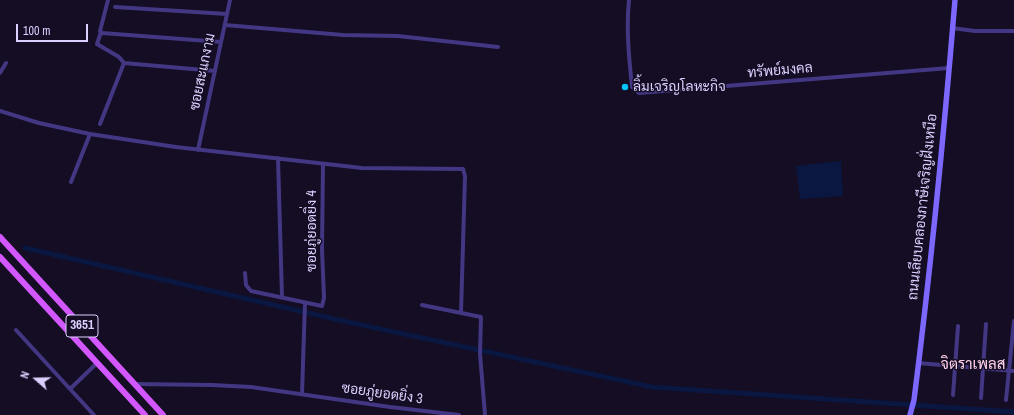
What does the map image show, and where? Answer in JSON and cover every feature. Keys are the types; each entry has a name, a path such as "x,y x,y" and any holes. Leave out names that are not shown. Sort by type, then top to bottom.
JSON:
{"main road":[{"name":"ถนนเลียบคลองภาษีเจริญฝั่งเหนือ","path":"910,415 914,400 948,95 955,0"},
{"name":"3651","path":"0,237 163,415"},
{"name":"3651","path":"0,257 145,415"}],"street":[{"path":"108,0 97,44 119,57 124,63 214,70"},
{"name":"ซอยสะแกงาม","path":"198,150 230,0"},
{"name":"ทรัพย์มงคล","path":"629,0 627,31 632,87 635,91 644,93 949,68"},
{"path":"115,7 227,14"},
{"path":"224,25 343,35 406,37 498,47"},
{"path":"952,28 1014,31"},
{"path":"101,32 221,42"},
{"path":"0,73 2,67 6,63"},
{"path":"100,124 124,63"},
{"path":"0,111 39,123 90,134 198,150 362,168 463,169 466,176 461,313"},
{"path":"71,182 90,134"},
{"path":"278,158 282,297"},
{"name":"ซอยภู่ยอดยิ่ง 4","path":"305,304 322,306 324,298 322,249 323,164"},
{"path":"245,272 247,289 305,304 302,394"},
{"path":"422,305 482,318 480,354 486,415"},
{"path":"1006,400 1014,321"},
{"path":"980,398 986,324"},
{"path":"953,395 958,326"},
{"path":"16,330 94,415"},
{"path":"70,389 97,363"},
{"path":"918,363 1014,371"},
{"name":"ซอยภู่ยอดยิ่ง 3","path":"135,384 212,385 302,394 390,407 459,415"}],"water":[{"path":"841,161 843,196 800,199 796,166"}],"waterway":[{"path":"25,248 348,322 652,387 1014,412"}],"place":[{"name":"ลิ้มเจริญโลหะกิจ","path":"625,87"}],"district":[{"name":"จิตราเพลส","path":"973,365"}]}
